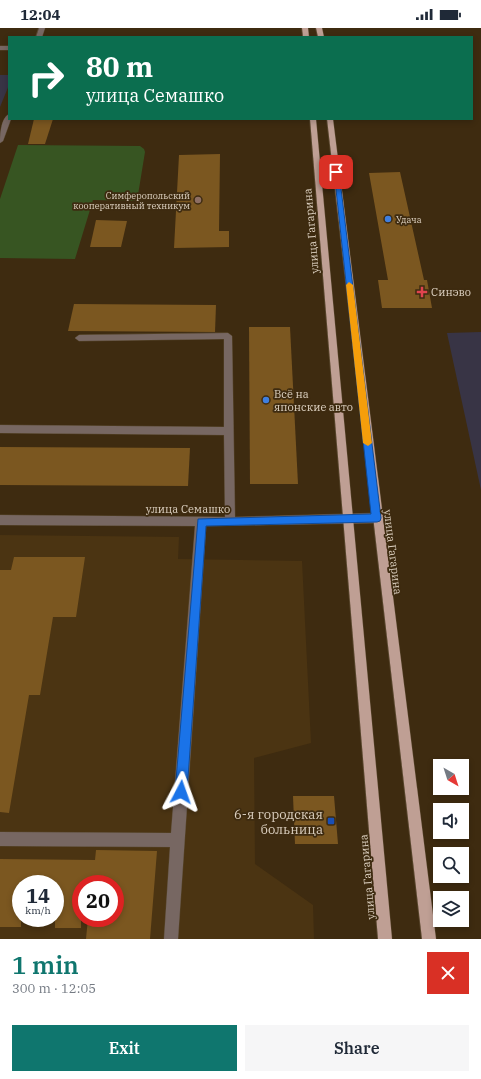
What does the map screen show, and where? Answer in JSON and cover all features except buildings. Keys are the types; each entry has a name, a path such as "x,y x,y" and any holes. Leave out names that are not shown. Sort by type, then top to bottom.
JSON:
{"main road":[{"name":"улица Гагарина","path":"313,120 385,939"},
{"name":"улица Гагарина","path":"330,120 429,939"}],"street":[{"path":"0,141 8,119"},
{"path":"79,338 228,336 230,522"},
{"path":"0,429 229,431"},
{"name":"улица Семашко","path":"0,520 230,522 377,518"},
{"path":"172,939 177,840 201,522"},
{"path":"0,839 177,840"}],"shaded area":[{"path":"0,75 8,75 8,87 0,107"},
{"path":"481,332 481,490 447,333"},
{"path":"0,535 179,537 178,559 302,561 311,743 254,758 255,864 313,905 314,939 0,939"}],"green space":[{"path":"18,145 140,146 145,152 137,201 93,200 75,259 0,258 0,199"}],"slow traffic":[{"path":"349,285 368,443"}],"place":[{"name":"Симферопольский кооперативный техникум","path":"198,200"},
{"name":"Удача","path":"388,219"},
{"name":"Синэво","path":"422,292"},
{"name":"Всё на японские авто","path":"266,400"},
{"name":"6-я городская больница","path":"331,821"}],"route":[{"path":"181,792 201,522 377,518 336,172"}]}
